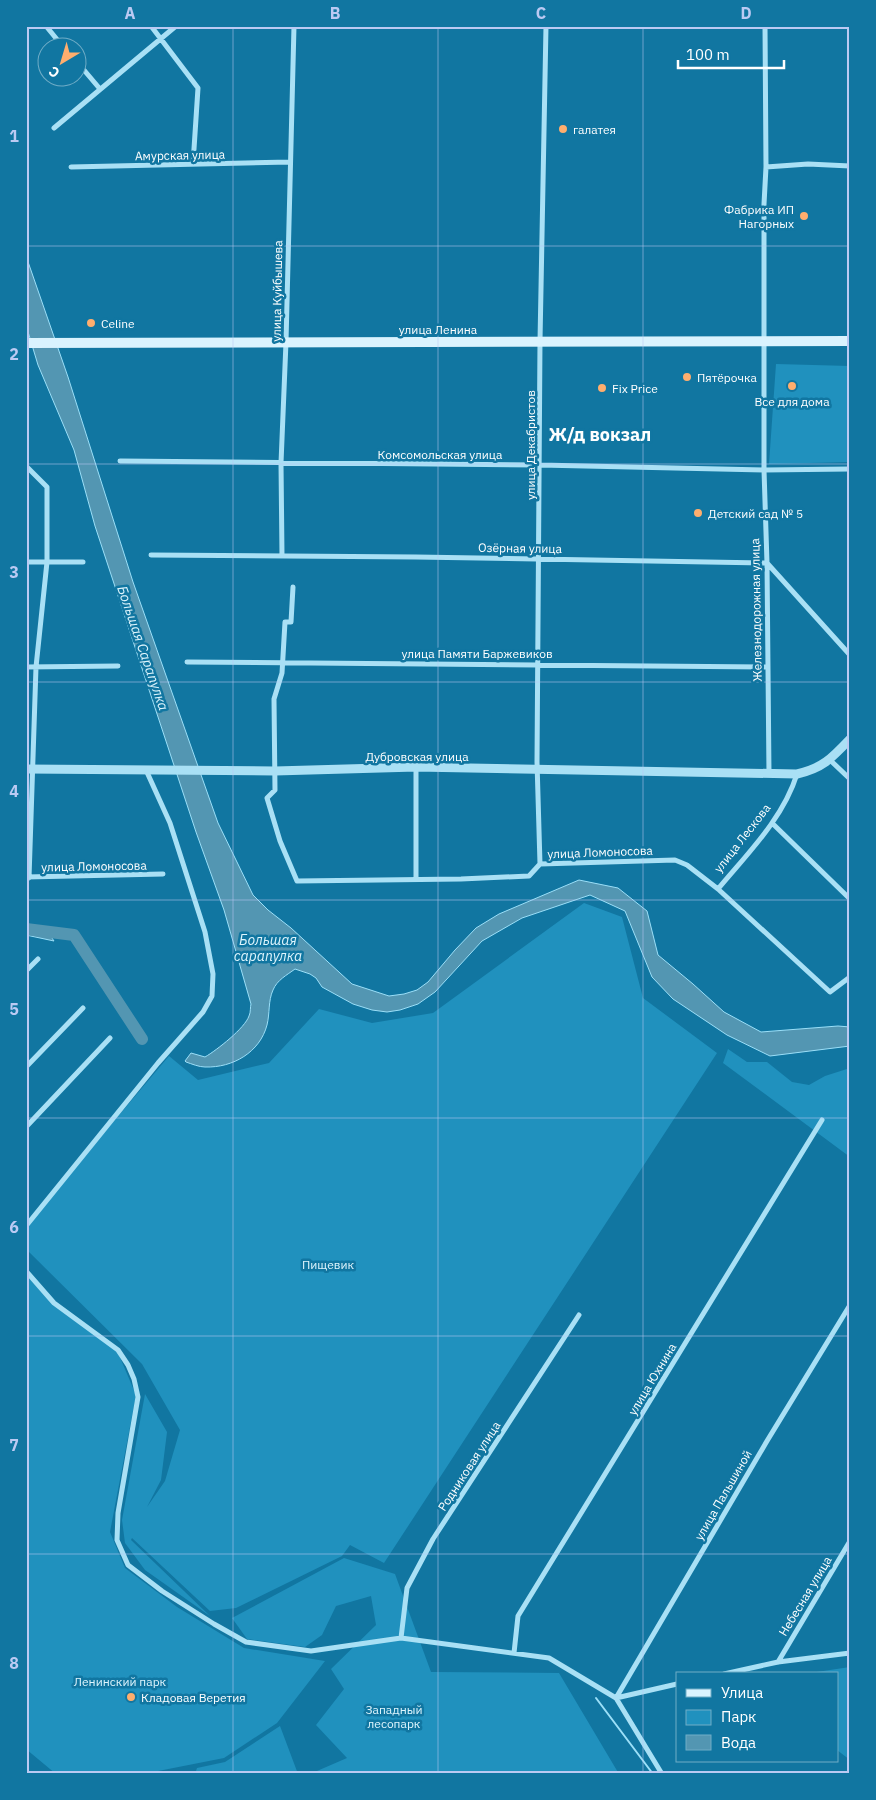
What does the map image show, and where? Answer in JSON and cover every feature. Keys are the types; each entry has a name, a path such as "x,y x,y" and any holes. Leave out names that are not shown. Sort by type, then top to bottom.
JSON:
{"main road":[{"name":"улица Ленина","path":"26,343 850,341"}],"street":[{"path":"46,26 56,38"},
{"path":"151,26 198,88 193,164"},
{"path":"54,128 176,26"},
{"name":"улица Куйбышева","path":"282,555 281,463 294,26"},
{"name":"улица Декабристов","path":"540,864 537,770 540,559 540,341 546,26"},
{"name":"Железнодорожная улица","path":"765,26 764,470 769,774"},
{"path":"88,74 100,89"},
{"name":"Амурская улица","path":"71,167 290,162"},
{"path":"766,167 808,164 850,166"},
{"name":"Комсомольская улица","path":"120,461 540,465 764,470 850,469"},
{"path":"26,466 47,487 47,562 36,667 30,769 28,878"},
{"name":"Озёрная улица","path":"151,555 282,555 767,564"},
{"path":"26,562 83,562"},
{"path":"767,564 850,655"},
{"path":"276,771 274,699 282,673 284,622 291,622 293,586"},
{"name":"улица Памяти Баржевиков","path":"187,662 767,667"},
{"path":"26,667 118,666"},
{"path":"850,739 830,760 850,779"},
{"name":"Дубровская улица","path":"30,769 276,771 416,767 797,774 808,771 830,760"},
{"path":"416,767 416,879"},
{"path":"26,1226 158,1063 203,1012 212,996 213,974 205,932 151,770"},
{"name":"улица Ломоносова","path":"276,771 275,790 267,798 280,841 297,881 529,876 540,864 675,860 687,865 718,889 830,992 850,977"},
{"name":"улица Лескова","path":"718,889 772,824 791,792 797,774"},
{"path":"772,824 850,899"},
{"name":"улица Ломоносова","path":"28,878 163,874"},
{"path":"26,971 38,959"},
{"path":"26,1067 83,1008"},
{"path":"26,1126 110,1038"},
{"name":"улица Юхнина","path":"514,1653 518,1616 822,1120"},
{"path":"26,1271 54,1303 118,1350 128,1365 134,1379 138,1397 118,1513 117,1540 128,1564 162,1590 214,1624 246,1642 311,1651 401,1638 549,1658 616,1698 662,1774"},
{"name":"улица Пальшиной","path":"616,1698 767,1441 850,1305"},
{"name":"Родниковая улица","path":"401,1638 407,1588 433,1539 580,1315"},
{"name":"Небесная улица","path":"778,1662 850,1541"},
{"path":"733,1672 778,1662 850,1653"},
{"path":"616,1698 676,1684"}],"green space":[{"path":"776,364 850,366 850,462 769,464"},
{"name":"Пищевик","path":"584,903 622,917 643,998 717,1053 384,1563 350,1545 342,1556 236,1608 210,1611 132,1538 131,1540 210,1616 145,1570 125,1543 122,1520 145,1394 167,1432 161,1480 147,1507 165,1481 180,1430 142,1364 26,1249 26,1225 169,1056 198,1080 269,1063 319,1009 372,1023 433,1013"},
{"path":"728,1049 747,1062 767,1062 792,1082 809,1085 825,1076 850,1068 850,1157 723,1063"},
{"name":"Ленинский парк","path":"26,1275 45,1296 116,1348 136,1395 110,1532 125,1568 177,1607 244,1648 325,1661 277,1723 224,1758 143,1774 56,1774 26,1749"},
{"name":"Западный лесопарк","path":"344,1558 395,1574 431,1672 559,1673 619,1774 310,1774 347,1758 316,1725 344,1689 331,1669 376,1625 371,1596 336,1606 322,1635 305,1647 247,1639 232,1618"},
{"path":"850,1667 850,1760 838,1751 838,1672 816,1672"},
{"path":"280,1726 298,1774 195,1774 197,1768 225,1762"}],"water":[{"name":"Большая сарапулка","path":"26,256 68,377 133,582 218,823 253,895 268,910 291,928 352,984 389,996 417,990 428,982 476,928 499,914 579,880 618,888 647,911 658,955 724,1012 761,1032 838,1026 850,1027 850,1046 770,1056 727,1035 673,999 652,977 625,911 590,895 522,918 482,941 435,992 418,1004 400,1010 387,1012 353,1004 322,987 316,978 310,974 295,969 282,978 275,986 270,998 267,1025 263,1035 252,1050 235,1061 215,1067 205,1067 186,1062 191,1053 205,1057 230,1038 246,1021 250,1014 251,1004 224,910 196,832 95,526 74,450 38,365 26,325"},
{"path":"26,924 42,929 54,941 26,935"}],"waterway":[{"name":"Большая Сарапулка","path":"26,929 74,935 142,1039"},
{"path":"596,1698 653,1774"}],"place":[{"name":"галатея","path":"563,129"},
{"name":"Фабрика ИП Нагорных","path":"804,216"},
{"name":"Celine","path":"91,323"},
{"name":"Пятёрочка","path":"687,377"},
{"name":"Все для дома","path":"792,386"},
{"name":"Fix Price","path":"602,388"},
{"name":"Детский сад № 5","path":"698,513"},
{"name":"Кладовая Веретия","path":"131,1697"}],"district":[{"name":"Ж/д вокзал","path":"600,434"}]}
